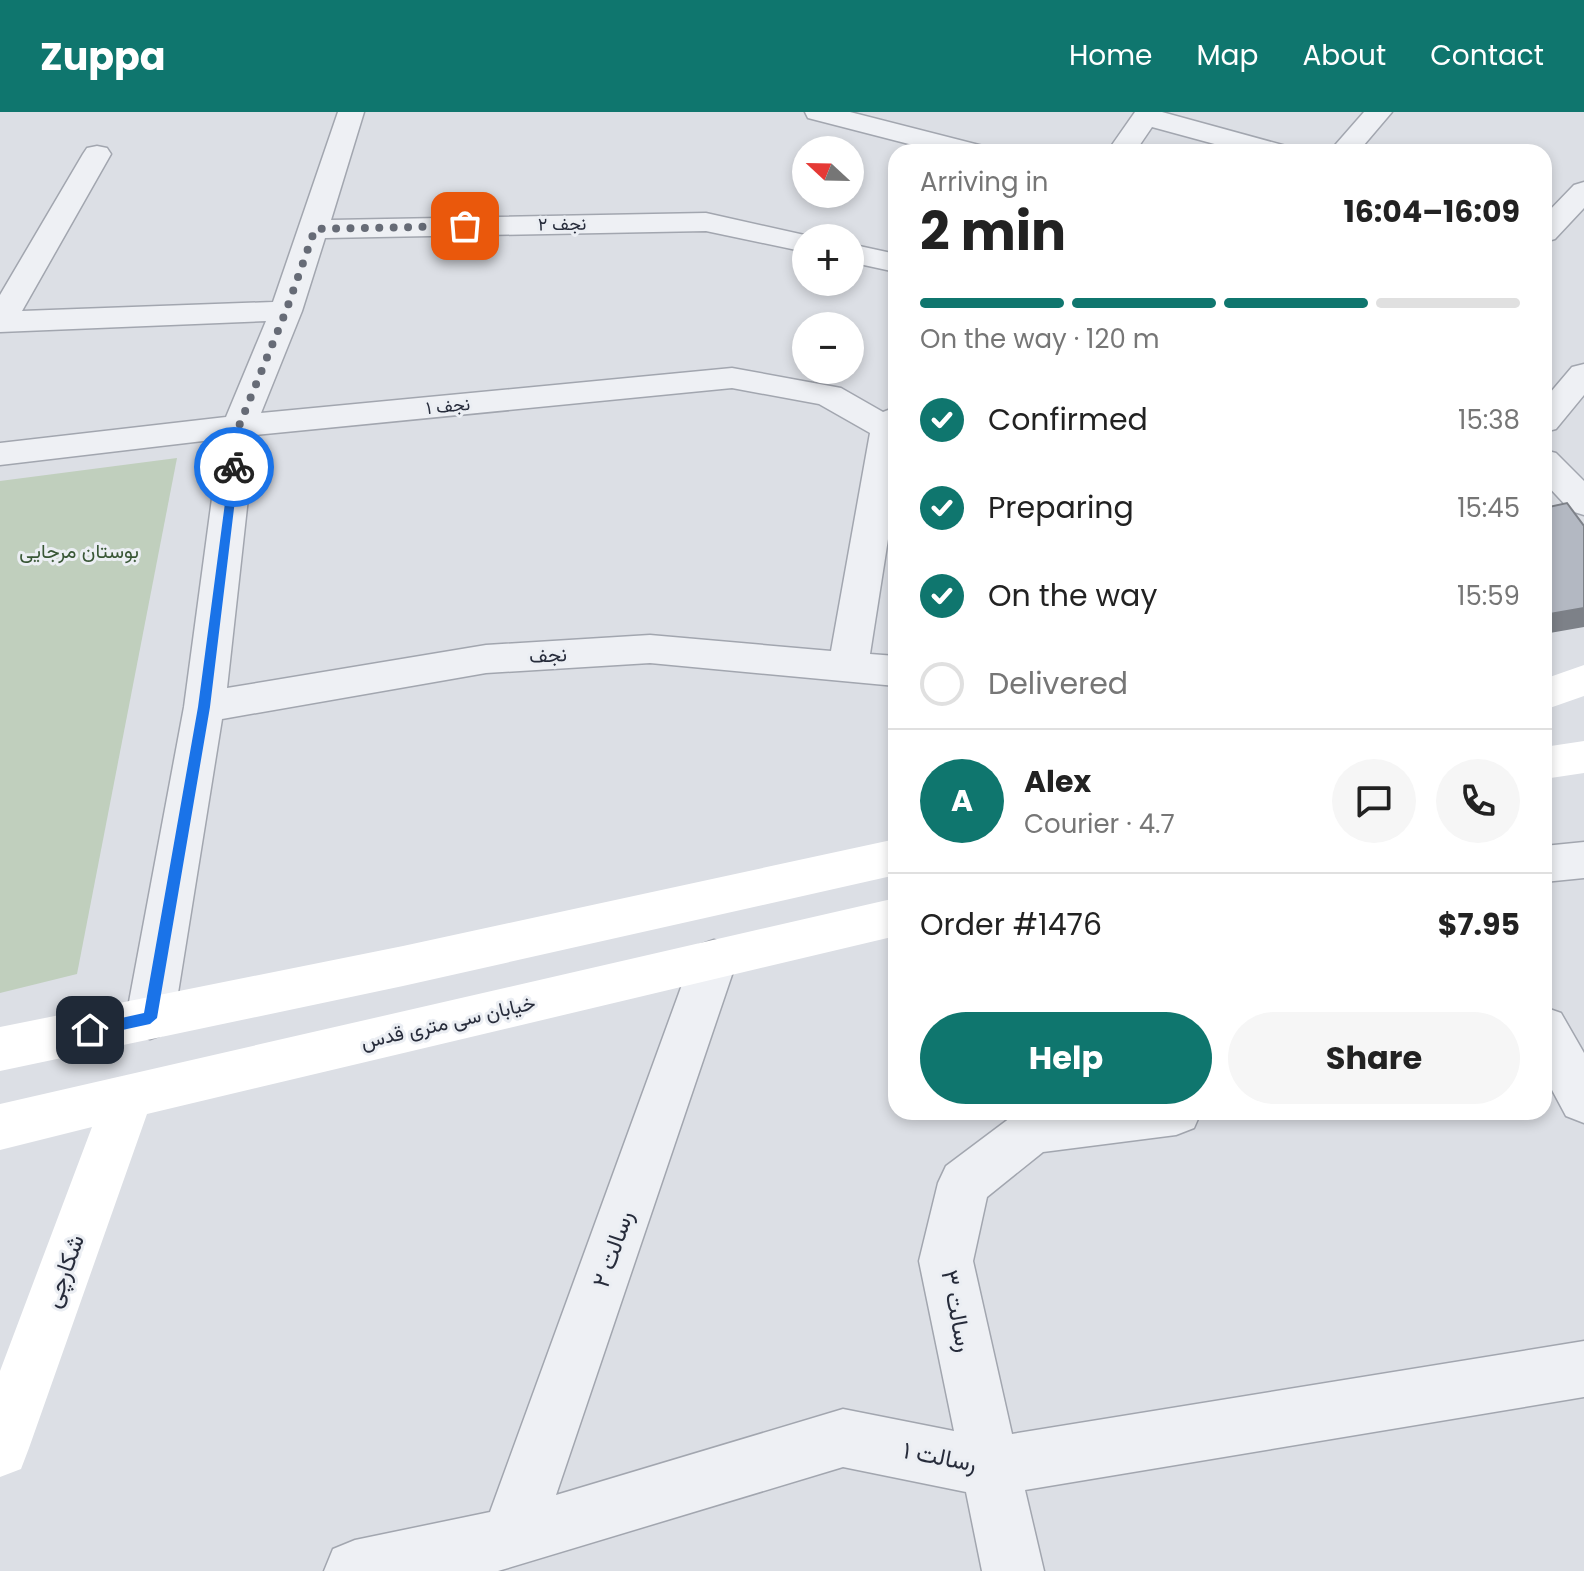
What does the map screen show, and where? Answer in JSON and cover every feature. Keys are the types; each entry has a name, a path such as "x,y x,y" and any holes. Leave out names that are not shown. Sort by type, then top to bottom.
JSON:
{"main road":[{"path":"1552,692 1584,680"},
{"path":"1552,762 1584,757"},
{"path":"0,1049 403,966 888,859"},
{"name":"خیابان سی متری قدس","path":"0,1127 888,919"},
{"name":"شکارچی","path":"0,1448 129,1095"}],"street":[{"path":"150,1018 204,707 239,426 286,311 351,112"},
{"path":"818,112 942,144"},
{"path":"1350,144 1379,112"},
{"path":"1127,144 1147,115 1248,144"},
{"path":"0,321 97,154"},
{"path":"1552,221 1584,191"},
{"name":"نجف ۲","path":"315,229 706,222 792,240"},
{"path":"864,256 888,261"},
{"path":"0,321 286,311"},
{"path":"1552,412 1584,374"},
{"name":"نجف ۱","path":"0,454 239,426 732,378 829,395 888,422"},
{"path":"848,666 888,446"},
{"path":"1552,469 1584,503"},
{"name":"نجف","path":"204,707 501,658 650,649 888,670"},
{"path":"1552,863 1584,860"},
{"name":"رسالت ۲","path":"511,1538 714,960"},
{"name":"رسالت ۳","path":"1013,1571 946,1261 964,1183 1032,1130 1078,1120"},
{"name":"رسالت ۱","path":"355,1571 511,1538 843,1438 990,1467 1584,1369"}],"green space":[{"name":"بوستان مرجایی","path":"177,458 77,974 0,993 0,481"}],"building":[{"path":"1567,503 1584,526 1584,608 1552,614 1552,506"}],"way so far":[{"path":"234,467 239,426 286,311 315,229 465,226"}],"route":[{"path":"90,1030 150,1018 204,707 234,467"}]}
